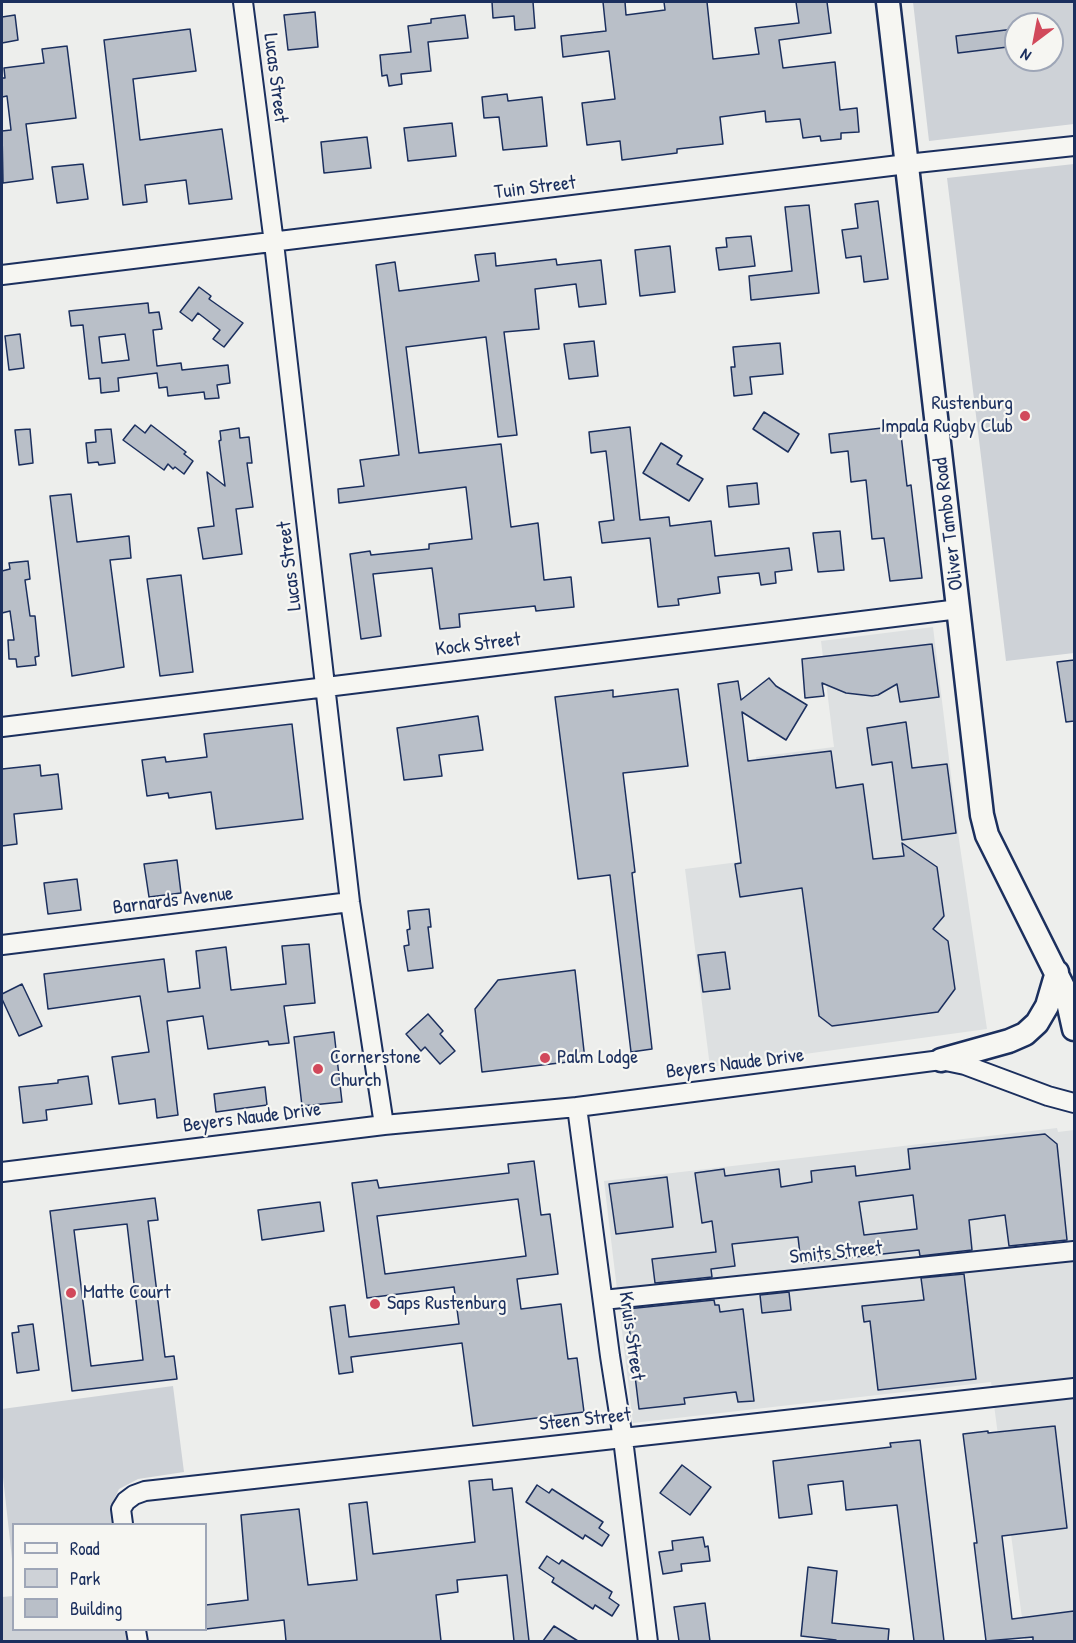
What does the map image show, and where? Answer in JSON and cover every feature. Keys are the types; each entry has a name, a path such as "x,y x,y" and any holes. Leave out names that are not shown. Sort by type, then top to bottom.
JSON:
{"main road":[{"name":"Oliver Tambo Road","path":"888,2 982,815 987,835 1057,972 1071,1008 1074,1029"},
{"path":"941,1060 1009,1041 1025,1034 1037,1023 1047,1006 1057,972"}],"street":[{"name":"Lucas Street","path":"243,2 327,686 350,902 384,1125"},
{"name":"Tuin Street","path":"2,275 907,164 1074,146"},
{"name":"Kock Street","path":"2,728 959,609"},
{"name":"Barnards Avenue","path":"2,945 350,902"},
{"name":"Beyers Naude Drive","path":"2,1172 384,1125 577,1107 941,1060 965,1065 1048,1096 1074,1103"},
{"name":"Kruis Street","path":"577,1107 623,1439 648,1641"},
{"name":"Smits Street","path":"603,1300 1074,1251"},
{"name":"Steen Street","path":"123,1523 121,1509 126,1501 145,1491 1074,1388"}],"shaded area":[{"path":"933,627 958,833 987,1029 710,1067 685,869 769,858 756,757 834,747 821,641"},
{"path":"1057,1128 1058,1132 1074,1130 1074,1641 1025,1641 991,1382 633,1423 604,1181"}],"green space":[{"path":"913,2 1074,2 1074,124 929,141"},
{"name":"Rustenburg Impala Rugby Club","path":"1074,164 1074,653 1006,661 947,178"},
{"path":"173,1386 184,1472 138,1479 119,1489 111,1506 113,1523 12,1523 12,1559 2,1468 2,1409"},
{"path":"12,1596 12,1631 126,1631 127,1641 2,1641 2,1597"}],"building":[{"path":"492,2 533,2 535,28 515,30 514,16 493,18"},
{"path":"603,2 625,2 626,15 665,10 664,2 707,2 713,59 759,54 755,28 799,23 796,2 827,2 831,33 779,40 783,68 835,62 840,110 857,108 859,132 841,133 841,139 821,141 820,136 803,138 800,119 766,122 765,111 720,117 723,144 677,149 677,153 622,160 620,141 587,145 582,103 615,99 609,51 563,57 561,36 606,31"},
{"path":"315,12 318,47 288,50 284,15"},
{"path":"15,15 18,40 2,43 2,17"},
{"path":"465,15 468,38 428,42 431,71 401,74 402,84 389,86 387,75 382,76 380,55 411,52 408,26 431,23 431,19"},
{"path":"190,29 196,71 133,79 140,140 222,129 232,199 189,204 186,180 145,185 147,202 123,205 104,40"},
{"path":"1004,30 1004,47 958,53 956,36"},
{"path":"67,46 76,118 26,124 33,179 3,183 2,131 11,130 7,96 2,97 4,68 44,63 42,49"},
{"path":"507,94 508,101 542,97 547,146 503,150 499,117 484,118 482,97"},
{"path":"452,123 456,156 408,161 404,128"},
{"path":"367,137 371,168 324,173 321,142"},
{"path":"83,164 88,199 57,203 52,167"},
{"path":"878,201 888,279 864,282 861,256 846,258 842,230 858,228 855,204"},
{"path":"809,205 819,293 751,300 749,276 792,271 785,207"},
{"path":"751,236 755,266 719,270 716,248 727,247 726,238"},
{"path":"670,246 675,292 640,296 635,250"},
{"path":"495,253 496,266 556,259 557,265 601,260 606,304 579,307 576,284 535,289 539,329 504,332 517,435 498,437 486,337 406,347 419,453 501,444 511,527 538,523 544,580 571,577 574,607 536,611 535,606 459,614 460,627 440,629 432,568 373,574 381,636 361,639 350,554 370,551 371,555 429,549 429,544 472,539 466,487 339,503 338,489 364,486 360,460 399,455 376,265 395,262 399,291 479,281 475,255"},
{"path":"199,287 211,296 209,299 243,323 224,347 213,339 220,330 198,313 192,321 180,312"},
{"path":"148,303 149,313 159,312 162,329 153,330 157,366 181,363 182,370 228,365 230,383 217,385 219,398 205,399 204,392 168,396 167,387 159,388 157,373 118,378 119,391 101,393 100,378 89,379 83,325 71,326 69,311","holes":["125,334 129,360 102,363 99,337"]},
{"path":"20,334 24,368 9,370 5,336"},
{"path":"594,341 598,376 569,379 564,344"},
{"path":"780,343 783,374 750,377 752,394 734,396 731,367 735,367 733,347"},
{"path":"764,412 799,434 788,452 753,429"},
{"path":"135,425 145,433 151,425 186,452 184,454 193,461 184,474 168,464 164,470 123,440"},
{"path":"900,426 907,486 911,485 922,578 890,581 884,538 872,539 866,480 851,482 848,451 831,453 829,434"},
{"path":"630,427 640,520 669,517 670,526 711,521 715,556 789,548 792,570 775,572 776,583 761,585 759,573 718,577 720,593 678,599 679,605 658,607 650,538 602,543 599,522 614,520 606,451 591,453 589,432"},
{"path":"239,428 240,438 249,437 252,463 247,463 253,507 236,509 242,554 203,559 198,528 214,526 207,472 225,486 219,441 221,440 220,431"},
{"path":"30,429 33,463 19,465 15,430"},
{"path":"111,429 115,463 99,465 98,462 88,463 86,443 96,442 95,430"},
{"path":"661,443 682,456 677,464 703,479 689,501 643,473"},
{"path":"757,483 759,504 729,507 727,486"},
{"path":"71,494 77,542 129,536 131,558 110,560 124,667 72,676 50,496"},
{"path":"840,531 844,570 818,572 813,533"},
{"path":"28,561 30,579 25,580 30,616 35,616 39,656 35,657 36,665 17,667 16,659 9,659 8,640 14,640 10,611 2,613 2,571 10,569 9,563"},
{"path":"181,575 193,672 160,676 147,579"},
{"path":"932,644 939,697 900,702 897,684 872,696 846,693 822,683 824,696 805,698 802,659"},
{"path":"1074,660 1074,721 1066,722 1057,662"},
{"path":"769,678 776,686 807,705 786,740 742,712 748,761 831,751 836,788 863,784 873,859 904,856 902,843 937,867 944,916 933,929 948,941 955,989 938,1012 832,1026 819,1016 802,888 740,897 735,864 741,863 718,684 738,681 741,700"},
{"path":"678,689 688,766 623,773 652,1049 631,1052 610,875 578,879 555,697 613,690 613,697"},
{"path":"478,716 483,750 439,755 442,776 404,780 397,728"},
{"path":"906,722 912,768 947,764 956,833 902,840 892,762 872,765 867,728"},
{"path":"292,724 303,819 216,829 211,792 169,798 168,793 147,796 142,760 165,757 166,762 207,757 204,734"},
{"path":"40,765 41,776 58,774 62,809 14,814 17,844 2,846 2,769"},
{"path":"177,860 181,893 149,897 144,864"},
{"path":"77,879 81,910 48,914 44,883"},
{"path":"429,909 431,927 428,927 433,968 408,971 404,946 409,945 408,911"},
{"path":"309,944 315,1003 284,1006 289,1043 269,1045 268,1041 208,1049 203,1016 167,1021 178,1115 157,1118 155,1099 119,1104 112,1057 149,1052 140,996 48,1009 44,974 164,959 168,992 200,988 196,951 226,947 231,990 286,984 282,946"},
{"path":"725,952 730,989 703,992 698,955"},
{"path":"575,970 585,1060 482,1072 475,1009 498,980"},
{"path":"22,984 42,1026 19,1036 2,999 2,994"},
{"path":"428,1014 443,1031 440,1034 455,1051 440,1064 425,1047 421,1051 406,1034"},
{"name":"Cornerstone Church","path":"334,1032 342,1102 302,1106 294,1037"},
{"path":"88,1076 92,1104 46,1110 47,1120 23,1123 19,1087 58,1083 58,1080"},
{"path":"265,1087 267,1105 216,1112 214,1094"},
{"path":"1045,1134 1057,1144 1067,1240 1009,1246 1005,1215 969,1220 972,1250 920,1256 919,1250 801,1263 798,1237 732,1244 735,1266 711,1269 712,1277 655,1283 652,1259 716,1252 712,1221 702,1223 695,1173 724,1169 725,1176 779,1169 781,1187 812,1182 811,1171 855,1166 856,1176 910,1169 908,1149","holes":["913,1195 917,1229 864,1235 859,1202"]},
{"path":"534,1161 541,1215 550,1214 558,1274 517,1279 521,1309 561,1304 568,1359 577,1358 584,1412 473,1426 462,1343 351,1357 353,1372 339,1374 330,1307 345,1305 349,1337 459,1324 454,1287 367,1298 352,1183 377,1180 379,1188 509,1173 508,1164","holes":["518,1199 526,1256 385,1274 377,1216"]},
{"path":"667,1177 673,1227 616,1234 609,1184"},
{"name":"Matte Court","path":"155,1198 158,1220 148,1221 165,1357 174,1356 177,1379 72,1391 50,1211","holes":["127,1224 143,1360 91,1366 74,1230"]},
{"path":"320,1202 324,1231 262,1240 258,1210"},
{"path":"964,1274 976,1379 878,1390 870,1321 864,1322 862,1306 924,1300 921,1278"},
{"path":"789,1292 791,1310 762,1313 760,1295"},
{"path":"714,1300 715,1305 719,1305 720,1312 743,1309 754,1401 738,1402 736,1392 684,1398 685,1404 639,1409 627,1309"},
{"path":"33,1324 39,1370 17,1373 12,1333 19,1332 18,1326"},
{"path":"1055,1426 1067,1528 1002,1536 1012,1619 1074,1611 1074,1641 1033,1641 1033,1637 986,1641 974,1543 977,1543 963,1434"},
{"path":"920,1440 944,1641 914,1641 897,1505 846,1510 843,1481 808,1485 812,1514 779,1518 773,1461 891,1447 890,1443"},
{"path":"682,1465 711,1487 690,1515 660,1493"},
{"path":"492,1479 493,1490 512,1488 529,1641 514,1641 507,1575 457,1580 458,1592 436,1595 441,1641 286,1641 284,1620 207,1629 207,1605 248,1600 241,1515 299,1509 308,1585 357,1580 349,1504 367,1502 373,1554 475,1542 469,1481"},
{"path":"537,1485 549,1493 552,1489 603,1522 599,1528 609,1535 602,1546 585,1535 583,1539 526,1502"},
{"path":"703,1537 705,1547 708,1546 710,1561 681,1564 682,1571 663,1574 659,1552 673,1550 672,1541"},
{"path":"547,1556 559,1564 562,1560 612,1592 609,1598 619,1605 612,1616 595,1605 593,1609 552,1582 554,1578 539,1568"},
{"path":"808,1567 837,1571 832,1623 889,1629 888,1641 835,1641 801,1636"},
{"path":"705,1603 710,1641 679,1641 674,1607"},
{"path":"554,1626 578,1641 543,1641"}],"place":[{"name":"Rustenburg Impala Rugby Club","path":"1025,416"},
{"name":"Palm Lodge","path":"545,1058"},
{"name":"Cornerstone Church","path":"318,1069"},
{"name":"Matte Court","path":"71,1293"},
{"name":"Saps Rustenburg","path":"375,1304"}]}
